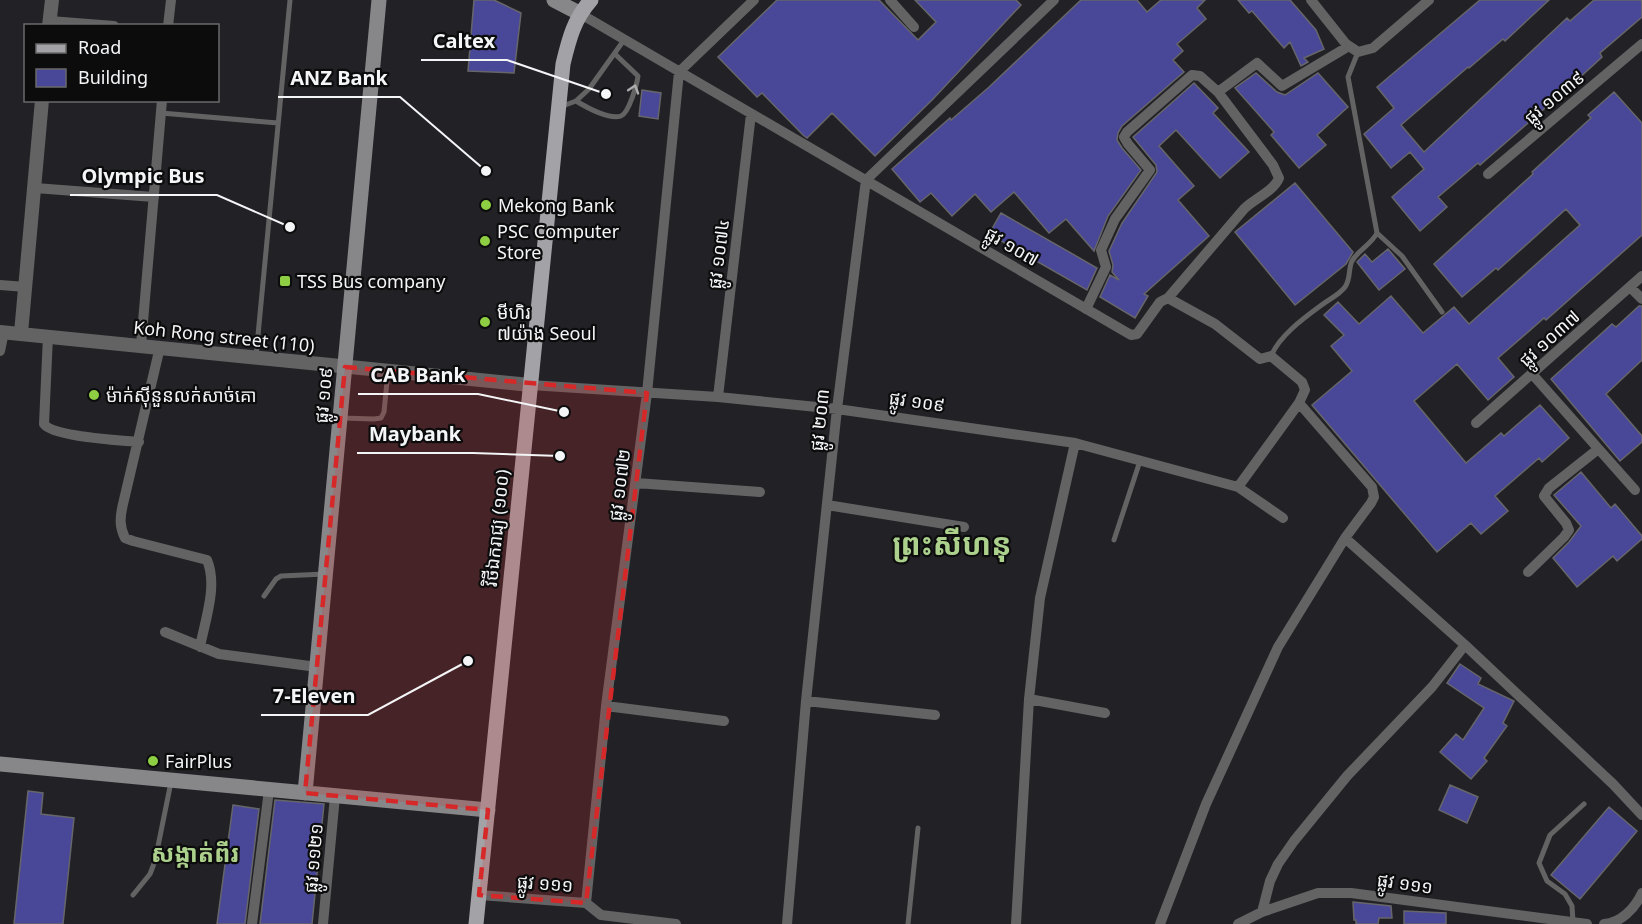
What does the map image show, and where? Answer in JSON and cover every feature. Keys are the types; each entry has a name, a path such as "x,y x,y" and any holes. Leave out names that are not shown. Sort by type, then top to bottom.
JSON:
{"main road":[{"name":"ផ្លូវ ១០៩","path":"305,793 379,0"},
{"path":"554,0 579,14"},
{"name":"វិថីឯករាជ្យ (១០០)","path":"476,924 562,64 570,34 579,14 591,0"},
{"path":"0,764 488,810"}],"street":[{"path":"52,0 49,23 71,24"},
{"path":"168,24 171,0"},
{"path":"679,72 754,0"},
{"path":"890,0 914,27"},
{"path":"866,180 1054,0"},
{"path":"1311,0 1353,49"},
{"path":"1218,92 1257,63 1282,86 1353,49 1373,48 1429,0"},
{"name":"ផ្លូវ ១០៧","path":"579,14 1086,309 1135,335 1160,302 1168,298"},
{"name":"ផ្លូវ ១០៣៩","path":"1488,174 1642,44"},
{"name":"ផ្លូវ ១០៧២","path":"586,903 606,706 647,393 679,72"},
{"path":"1086,309 1106,267 1101,249 1115,219 1150,170 1124,137 1192,75 1200,76 1218,92 1273,165 1279,178 1277,184 1244,208 1168,298 1215,324 1260,359 1271,356 1305,386 1299,403 1238,487"},
{"path":"21,333 42,102"},
{"path":"141,345 162,102"},
{"name":"ផ្លូវ ១០៧៤","path":"718,397 751,114"},
{"name":"ផ្លូវ ២០៣","path":"787,924 806,701 837,409 866,180"},
{"path":"35,188 154,197"},
{"name":"ផ្លូវ ១០៣៧","path":"1476,423 1533,375 1642,276"},
{"path":"0,285 26,287"},
{"path":"1630,286 1642,300"},
{"path":"0,351 2,332"},
{"name":"Koh Rong street (110)","path":"2,332 530,386"},
{"path":"48,336 44,424 48,430 139,442"},
{"path":"160,347 120,518 121,530 125,538 207,560 212,574 211,587 200,646"},
{"path":"1533,375 1597,450 1635,490"},
{"name":"ផ្លូវ ១០៩","path":"530,386 718,397 837,409 1075,443 1238,487 1283,518"},
{"path":"1160,924 1206,804 1278,647 1345,538 1374,497 1372,487 1299,403"},
{"path":"1016,924 1029,699 1040,598 1075,443"},
{"path":"1528,572 1569,530 1544,496 1549,488 1597,450"},
{"path":"636,483 760,492"},
{"path":"827,506 964,527"},
{"path":"1345,538 1465,645 1642,815"},
{"path":"165,632 219,654 317,667"},
{"path":"1262,912 1269,881 1294,841 1347,776 1432,687 1465,645"},
{"path":"1029,699 1106,713"},
{"path":"806,701 935,715"},
{"path":"606,706 724,721"},
{"path":"252,924 269,790"},
{"name":"ផ្លូវ ១១២១","path":"323,924 335,796"},
{"name":"ផ្លូវ ១១១","path":"1238,924 1262,912 1318,893 1351,893 1587,924"},
{"path":"1604,924 1610,924 1636,906 1642,893"},
{"name":"ផ្លូវ ១១១","path":"479,895 586,903 601,915 676,924"}],"lane":[{"path":"256,357 290,0"},
{"path":"558,108 576,101 589,90 624,40"},
{"path":"1271,356 1275,346 1284,337 1344,289 1350,275 1351,262 1374,240 1377,233 1348,76 1353,49"},
{"path":"576,101 598,112 616,116 622,116 626,112 638,76 615,54"},
{"path":"161,113 278,123"},
{"path":"1377,233 1402,256 1442,312"},
{"path":"340,418 374,420 381,418 384,412 388,371"},
{"path":"1114,540 1140,461"},
{"path":"264,596 276,579 281,576 326,574"},
{"path":"133,895 150,874 155,861 171,780"},
{"path":"1573,922 1572,906 1565,894 1547,882 1539,863 1550,835 1584,804"},
{"path":"908,924 918,828"}],"highlighted area":[{"path":"345,367 647,393 586,903 479,895 488,810 305,793"}],"building":[{"path":"474,0 494,0 521,13 514,73 468,71"},
{"path":"777,0 879,0 918,40 936,22 915,0 1016,0 1021,5 933,99 875,156 832,113 807,138 762,93 757,97 718,57"},
{"path":"1081,0 1137,0 1147,12 1161,0 1205,0 1197,8 1206,19 1177,44 1183,51 1173,60 1184,72 1122,126 1118,133 1117,140 1141,170 1108,216 1094,251 1066,219 1049,233 1014,192 991,212 975,194 952,216 931,193 920,202 892,169 988,88"},
{"path":"1238,0 1290,0 1316,30 1324,49 1304,58 1308,62 1301,66 1290,42 1284,48 1252,11 1249,13"},
{"path":"1480,0 1549,0 1505,41 1503,39 1468,67 1401,125 1424,152 1567,18 1570,21 1594,0 1642,0 1642,17 1600,53 1602,57 1577,80 1480,165 1478,163 1438,197 1447,207 1420,231 1392,197 1424,169 1410,152 1391,168 1364,134 1394,108 1377,87"},
{"path":"1256,73 1277,92 1285,95 1318,73 1348,107 1317,135 1326,145 1299,168 1271,135 1274,132 1235,88"},
{"path":"1194,83 1218,108 1213,113 1249,152 1220,178 1176,130 1159,146 1194,186 1178,200 1209,236 1144,294 1148,296 1135,318 1100,297 1110,275 1119,280 1112,272 1113,265 1109,251 1122,223 1157,172 1156,165 1133,137"},
{"path":"642,90 661,93 658,119 639,116"},
{"path":"1614,92 1642,123 1642,235 1546,320 1544,318 1498,358 1514,377 1488,400 1457,364 1414,401 1466,463 1501,433 1504,436 1540,405 1569,438 1542,462 1539,458 1495,496 1508,511 1481,534 1471,523 1437,552 1312,405 1352,371 1331,346 1344,335 1324,315 1338,302 1359,324 1391,296 1423,333 1454,307 1469,324 1580,225 1566,209 1498,270 1496,268 1462,297 1434,264 1533,174 1532,172 1591,118 1588,115"},
{"path":"1295,183 1353,252 1346,264 1295,305 1235,232"},
{"path":"1001,213 1097,268 1087,290 989,234"},
{"path":"1388,249 1405,269 1379,290 1357,262 1365,254 1372,262"},
{"path":"1639,306 1642,306 1642,360 1606,394 1642,436 1642,442 1620,461 1551,379 1612,324 1616,327"},
{"path":"1581,472 1611,508 1615,504 1642,536 1642,539 1617,561 1613,556 1577,587 1553,558 1581,526 1554,495"},
{"path":"1460,664 1481,678 1478,684 1514,701 1503,723 1507,726 1484,758 1487,761 1471,779 1440,752 1456,734 1463,740 1484,708 1447,683"},
{"path":"1450,785 1478,797 1467,823 1439,810"},
{"path":"28,791 43,793 41,814 74,818 63,924 14,924"},
{"path":"275,800 324,804 312,924 260,924"},
{"path":"233,805 259,809 245,924 217,924"},
{"path":"1609,807 1637,831 1580,899 1551,875"},
{"path":"1353,902 1391,906 1392,918 1379,918 1378,924 1356,924"},
{"path":"1404,911 1446,913 1446,924 1404,924"}],"place":[{"name":"Caltex","path":"606,94"},
{"name":"ANZ Bank","path":"486,171"},
{"name":"Mekong Bank","path":"486,205"},
{"name":"Olympic Bus","path":"290,227"},
{"name":"PSC Computer Store","path":"485,241"},
{"name":"TSS Bus company","path":"285,281"},
{"name":"មីហិរ ៧យ៉ាង Seoul","path":"485,322"},
{"name":"ម៉ាក់សុីនួនលក់សាច់គោ","path":"94,395"},
{"name":"CAB Bank","path":"564,412"},
{"name":"Maybank","path":"560,456"},
{"name":"7-Eleven","path":"468,661"},
{"name":"FairPlus","path":"153,761"}],"district":[{"name":"ព្រះសីហនុ","path":"952,543"},
{"name":"សង្កាត់ពីរ","path":"195,852"}]}
